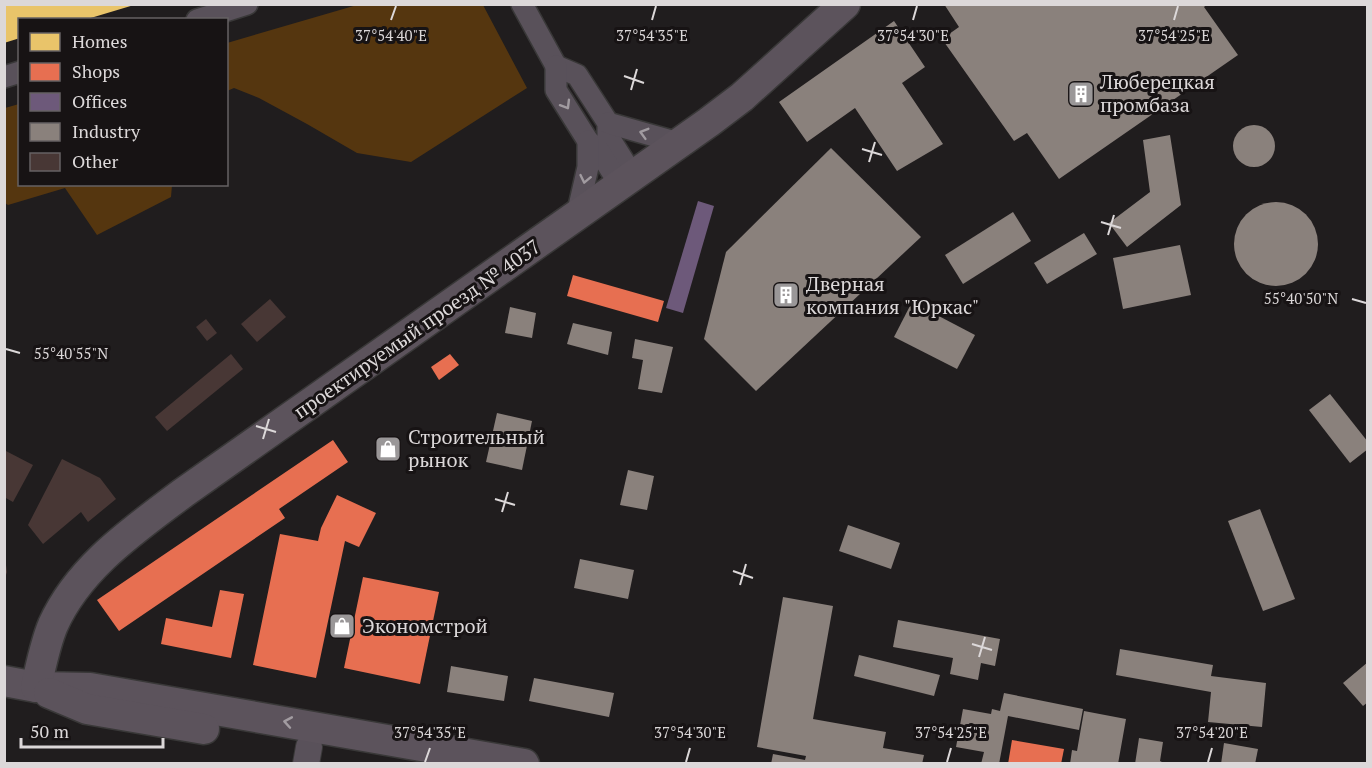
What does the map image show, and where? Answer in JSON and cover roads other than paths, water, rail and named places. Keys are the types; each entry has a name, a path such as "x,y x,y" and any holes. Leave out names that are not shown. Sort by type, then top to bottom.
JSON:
{"main road":[{"name":"проектируемый проезд № 4037","path":"36,687 53,626 65,602 85,576 110,550 183,493 742,97 845,4"},
{"path":"4,681 36,687 90,688 524,764"},
{"path":"36,687 87,709 307,755 406,764"}],"street":[{"path":"203,18 247,4"},
{"path":"522,4 556,66 556,90 588,141 626,181"},
{"path":"556,66 577,75 608,123 608,136 626,181"},
{"path":"608,123 680,143"},
{"path":"577,215 588,167 588,141"}],"place":[{"name":"Люберецкая промбаза","path":"1081,94"},
{"name":"Дверная компания \"Юркас\"","path":"786,295"},
{"name":"Строительный рынок","path":"388,449"},
{"name":"Экономстрой","path":"342,626"}]}
